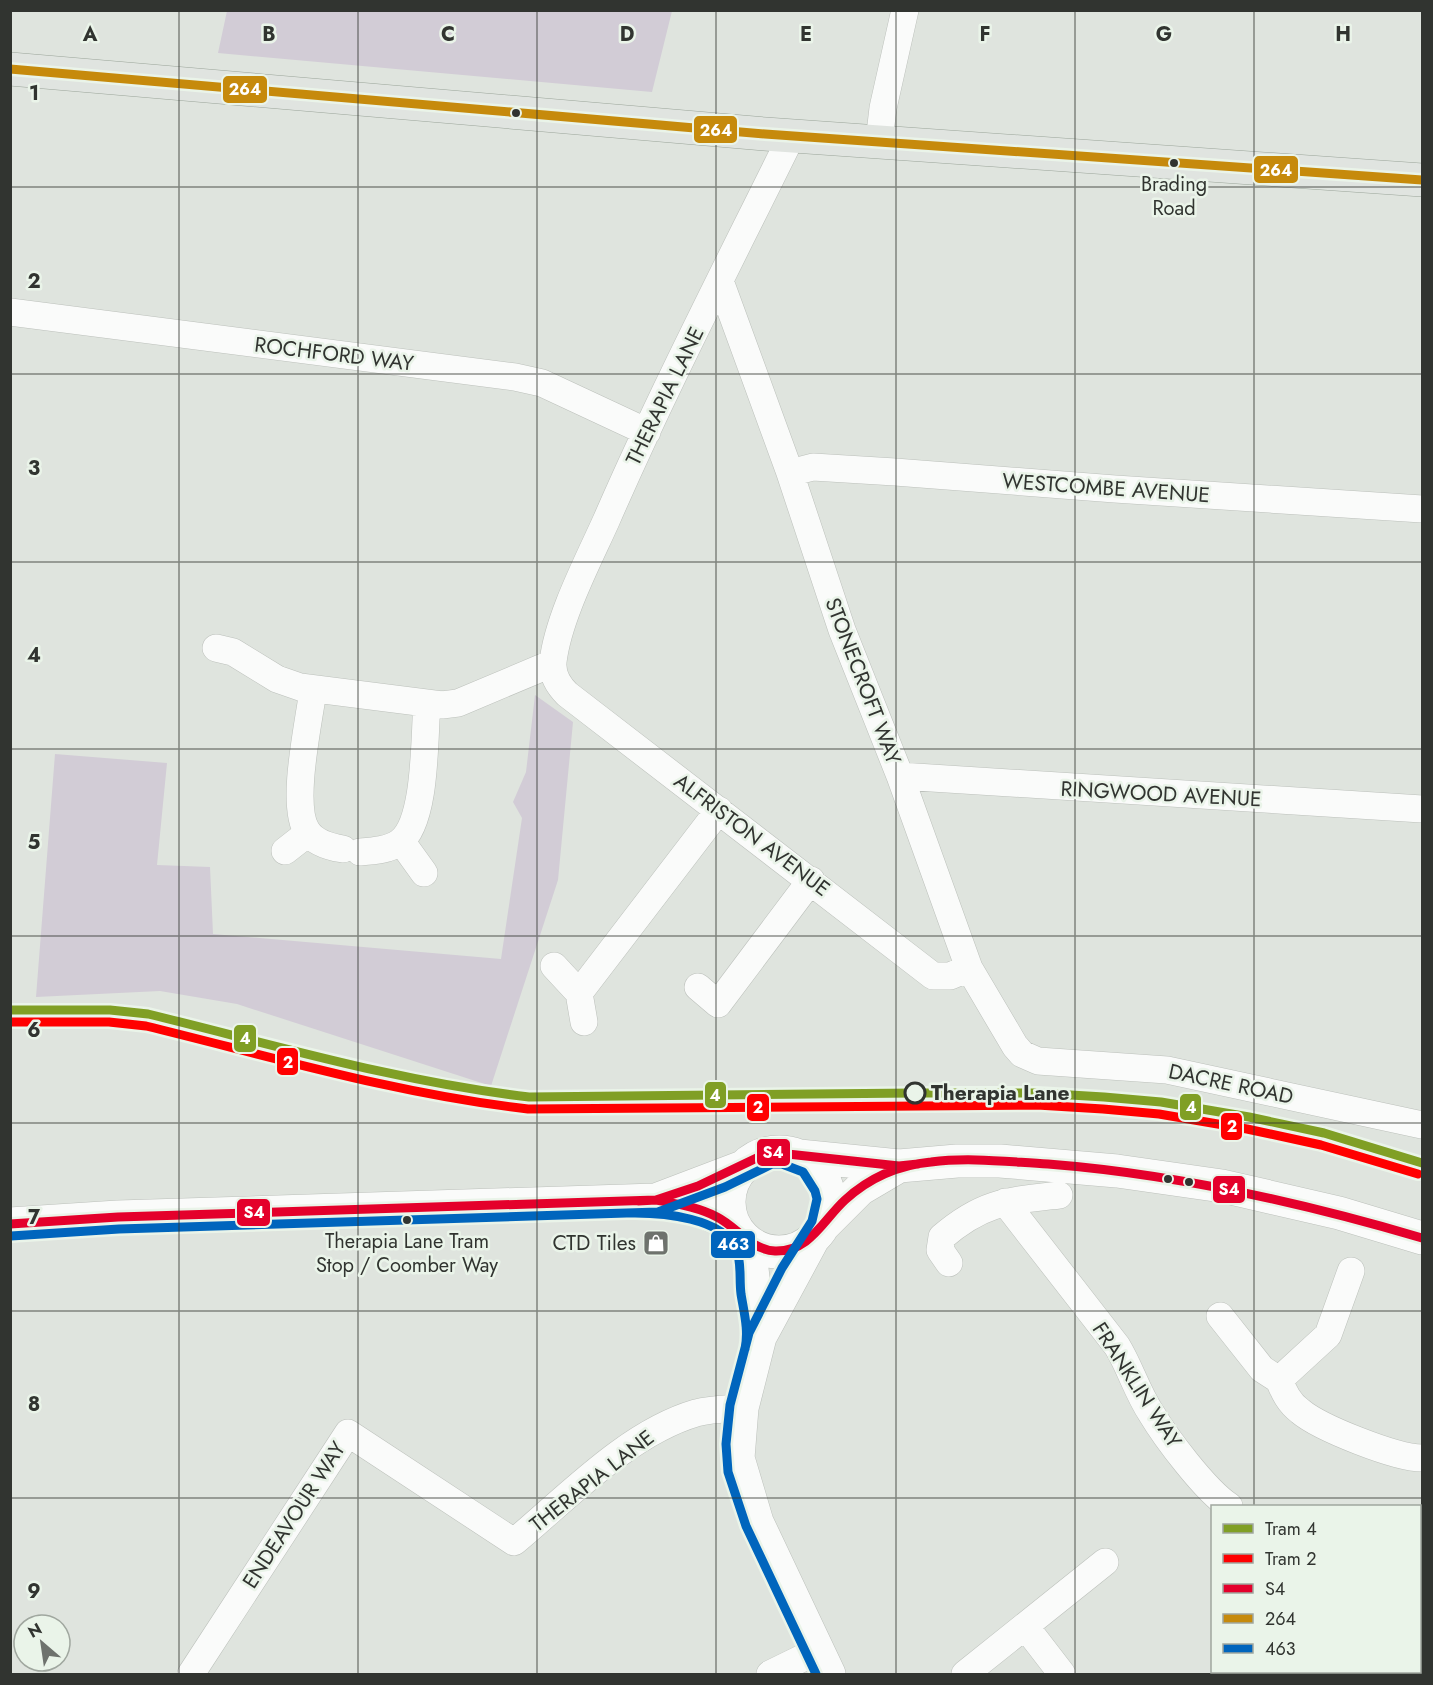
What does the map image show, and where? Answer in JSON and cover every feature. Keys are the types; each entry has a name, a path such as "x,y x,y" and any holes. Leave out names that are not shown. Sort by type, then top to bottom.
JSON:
{"main road":[{"path":"10,69 879,142 1422,180"}],"street":[{"path":"879,142 883,108 905,10"},
{"name":"THERAPIA LANE","path":"553,663 579,582 647,432 792,135"},
{"name":"STONECROFT WAY","path":"720,281 790,473 842,630 900,776 969,968 1015,1046 1022,1054 1038,1061"},
{"name":"ROCHFORD WAY","path":"10,312 515,377 542,383 647,432"},
{"name":"WESTCOMBE AVENUE","path":"790,473 813,467 871,470 1422,509"},
{"path":"216,648 247,658 288,684 313,690 427,704 458,703 553,663"},
{"name":"ALFRISTON AVENUE","path":"553,663 557,682 567,694 933,976 950,976 969,968"},
{"path":"313,690 299,809 308,833 330,847 352,851 376,851 401,841 410,830 417,808 427,704"},
{"name":"RINGWOOD AVENUE","path":"900,776 1422,809"},
{"path":"579,993 719,810"},
{"path":"285,851 308,833"},
{"path":"401,841 424,873"},
{"path":"698,987 718,1004 811,880"},
{"path":"554,966 579,993 584,1022"},
{"name":"DACRE ROAD","path":"1038,1061 1167,1070 1422,1125"},
{"path":"656,1200 743,1167 755,1157 769,1152 899,1166 957,1161 1000,1161 1117,1171 1234,1189 1339,1213 1422,1238"},
{"path":"770,1674 823,1663 747,1496 738,1458 742,1408 760,1337 827,1213 826,1186 811,1164 799,1156"},
{"path":"10,1224 118,1217 656,1200 700,1210 741,1234 758,1247 772,1251 787,1251 801,1246 860,1189 899,1166"},
{"path":"743,1167 729,1192 729,1206 750,1252 760,1337"},
{"path":"949,1263 940,1250 942,1237 966,1216 1005,1202 1059,1195"},
{"name":"FRANKLIN WAY","path":"1005,1202 1117,1346 1129,1365 1150,1412 1214,1494 1227,1505"},
{"path":"1279,1380 1328,1335 1351,1271"},
{"path":"1220,1316 1262,1369 1279,1380 1287,1398 1312,1420 1396,1454 1422,1458"},
{"name":"THERAPIA LANE","path":"514,1542 624,1451 650,1433 696,1413 742,1408"},
{"name":"ENDEAVOUR WAY","path":"191,1674 348,1433 514,1542"},
{"path":"965,1674 1105,1562"},
{"path":"1025,1626 1062,1674"}],"shaded area":[{"path":"227,10 672,11 652,92 218,53"},
{"path":"535,695 573,722 558,880 491,1086 237,1004 160,991 36,997 55,754 167,763 157,865 210,867 213,934 501,959 522,818 513,802 526,772"}],"tram line":[{"name":"4","path":"10,1010 110,1010 148,1014 385,1072 432,1082 529,1097 1037,1093 1161,1102 1324,1133 1422,1163"},
{"name":"2","path":"10,1022 109,1022 146,1026 383,1084 528,1109 1037,1105 1159,1114 1247,1129 1321,1145 1418,1174"}],"transit line":[{"name":"264","path":"10,69 765,134 1422,180"},
{"name":"S4","path":"638,1201 656,1200 698,1186 769,1152 899,1166 918,1164"},
{"name":"S4","path":"10,1224 118,1217 656,1200 687,1206 710,1214 724,1221 759,1247 775,1251 787,1250 807,1241 845,1200 874,1179 907,1166 975,1160 1048,1164 1190,1182 1284,1201 1422,1238"},
{"name":"463","path":"11,1236 119,1229 658,1212 725,1187 772,1164 782,1164 803,1172 815,1191 817,1199 812,1221 782,1268 749,1333 730,1405 726,1444 728,1472 746,1526 816,1674"},
{"name":"463","path":"635,1213 691,1219 718,1230 729,1238 736,1248 739,1259 746,1328 745,1349"}],"place":[{"name":"Brading Road","path":"1174,163"},
{"name":"Therapia Lane","path":"915,1093"},
{"name":"Therapia Lane Tram Stop / Coomber Way","path":"407,1220"},
{"name":"CTD Tiles","path":"656,1243"}]}
